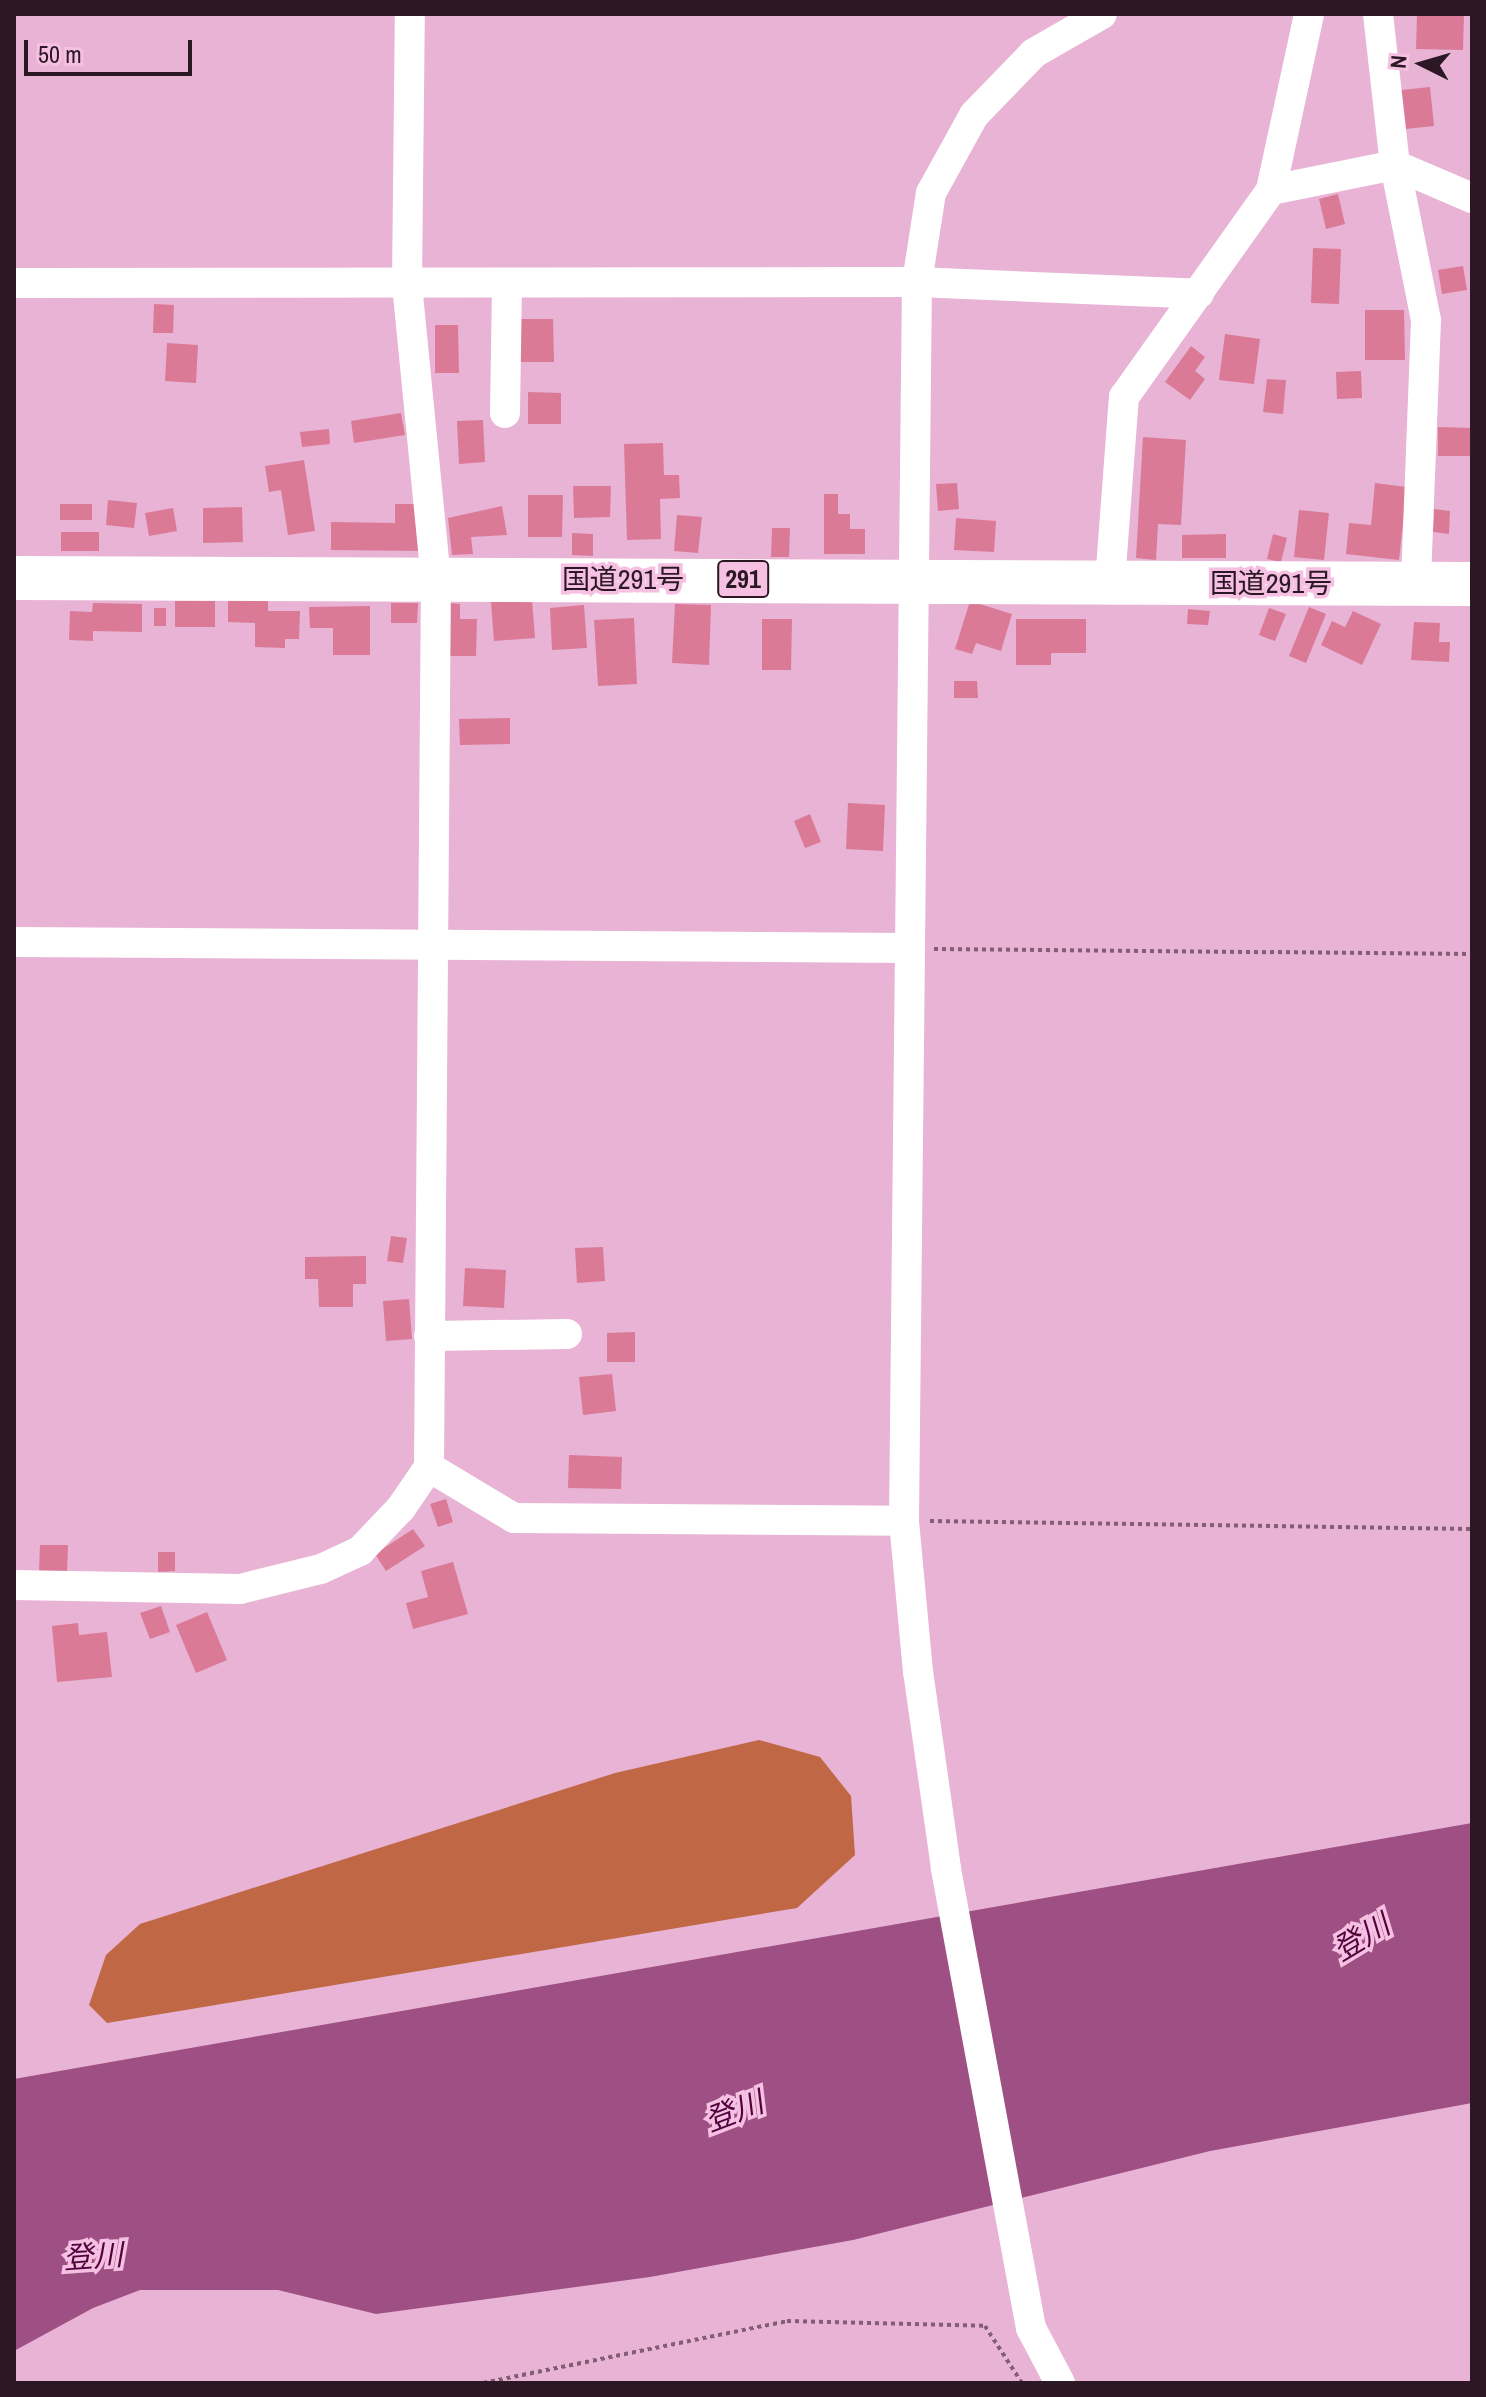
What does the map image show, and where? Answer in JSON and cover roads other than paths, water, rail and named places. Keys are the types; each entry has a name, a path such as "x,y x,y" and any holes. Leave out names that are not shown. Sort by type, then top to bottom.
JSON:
{"highway":[{"name":"国道291号","path":"14,578 913,578 1472,584"}],"street":[{"path":"14,1585 240,1589 321,1569 360,1551 401,1508 429,1467 436,580 407,285 410,14"},
{"path":"1060,2383 1031,2328 946,1868 918,1672 904,1521 917,282 931,193 974,115 1034,53 1102,14"},
{"path":"1110,582 1124,397 1271,190 1309,14"},
{"path":"1378,14 1395,165 1426,320 1416,584"},
{"path":"1271,190 1395,165 1472,198"},
{"path":"14,283 507,285 917,282 1199,294"},
{"path":"505,413 507,285"},
{"path":"14,942 910,948"},
{"path":"429,1336 567,1334"},
{"path":"429,1467 514,1518 904,1521"}],"water":[{"name":"登川","path":"1472,1823 1472,2103 1210,2151 853,2240 650,2277 376,2314 278,2290 140,2290 93,2308 14,2351 14,2079"}]}
